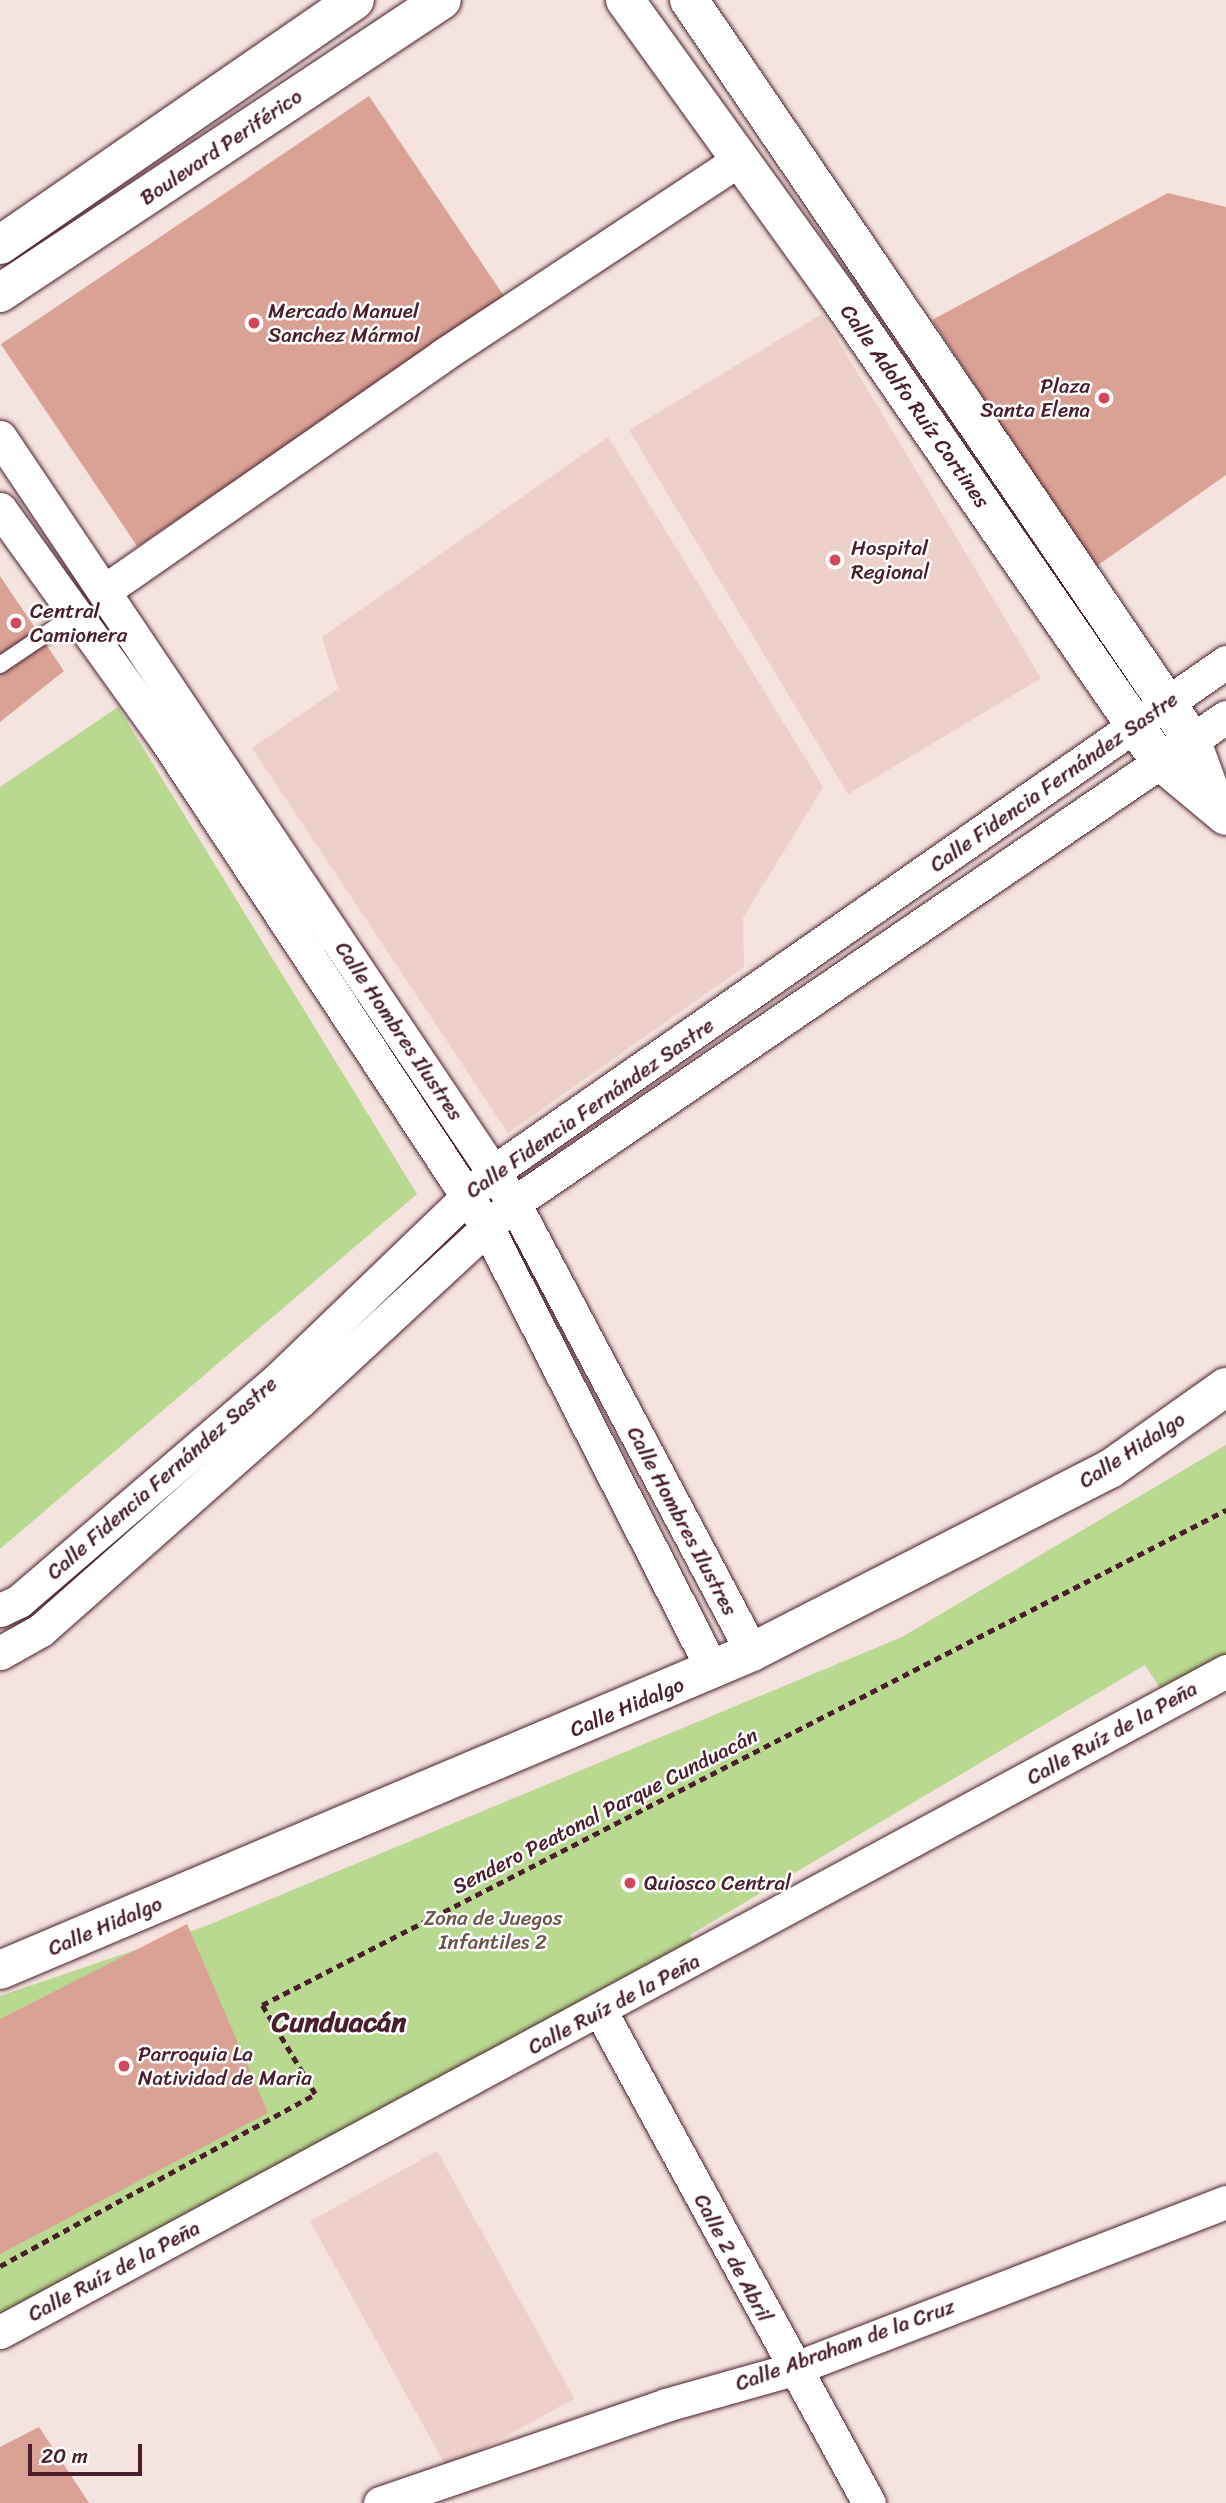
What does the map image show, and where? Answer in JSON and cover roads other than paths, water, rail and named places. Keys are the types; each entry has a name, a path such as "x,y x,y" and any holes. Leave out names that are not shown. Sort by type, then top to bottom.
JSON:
{"street":[{"name":"Boulevard Periférico","path":"0,245 355,0"},
{"name":"Boulevard Periférico","path":"0,293 442,0"},
{"name":"Calle Adolfo Ruíz Cortines","path":"625,0 737,161 1150,714 1191,739 1220,809"},
{"name":"Calle Adolfo Ruíz Cortines","path":"689,0 1150,714 1159,760 1220,809"},
{"path":"104,592 443,355 737,161"},
{"name":"Calle Hombres Ilustres","path":"4,450 104,592 153,696"},
{"name":"Calle Hombres Ilustres","path":"0,509 77,613 153,696 268,866 399,1031 514,1203 752,1652"},
{"path":"40,562 69,540"},
{"name":"Calle Fidencia Fernández Sastre","path":"0,1610 19,1601 279,1378 466,1195 493,1172 850,927 1226,662"},
{"name":"Calle Fidencia Fernández Sastre","path":"0,1653 41,1630 301,1400 486,1225 514,1203 1159,760 1226,717"},
{"name":"Calle Hombres Ilustres","path":"268,866 371,1051 486,1225 713,1671"},
{"path":"917,879 939,913"},
{"path":"850,927 873,958"},
{"path":"371,1051 399,1031"},
{"name":"Calle Hidalgo","path":"0,1970 713,1671 1110,1469 1226,1387"},
{"name":"Calle Ruíz de la Peña","path":"0,2332 601,2012 1226,1671"},
{"name":"Calle 2 de Abril","path":"601,2012 793,2369 869,2503"},
{"name":"Calle Abraham de la Cruz","path":"380,2503 666,2405 793,2369 1226,2202"}],"lane":[{"path":"0,665 77,613"}],"place":[{"name":"Mercado Manuel Sanchez Mármol","path":"254,323"},
{"name":"Plaza Santa Elena","path":"1104,398"},
{"name":"Hospital Regional","path":"835,560"},
{"name":"Central Camionera","path":"16,623"},
{"name":"Quiosco Central","path":"630,1883"},
{"name":"Parroquia La Natividad de Maria","path":"124,2066"}],"district":[{"name":"Cunduacán","path":"339,2022"}],"park label":[{"name":"Zona de Juegos Infantiles 2","path":"493,1930"}]}
